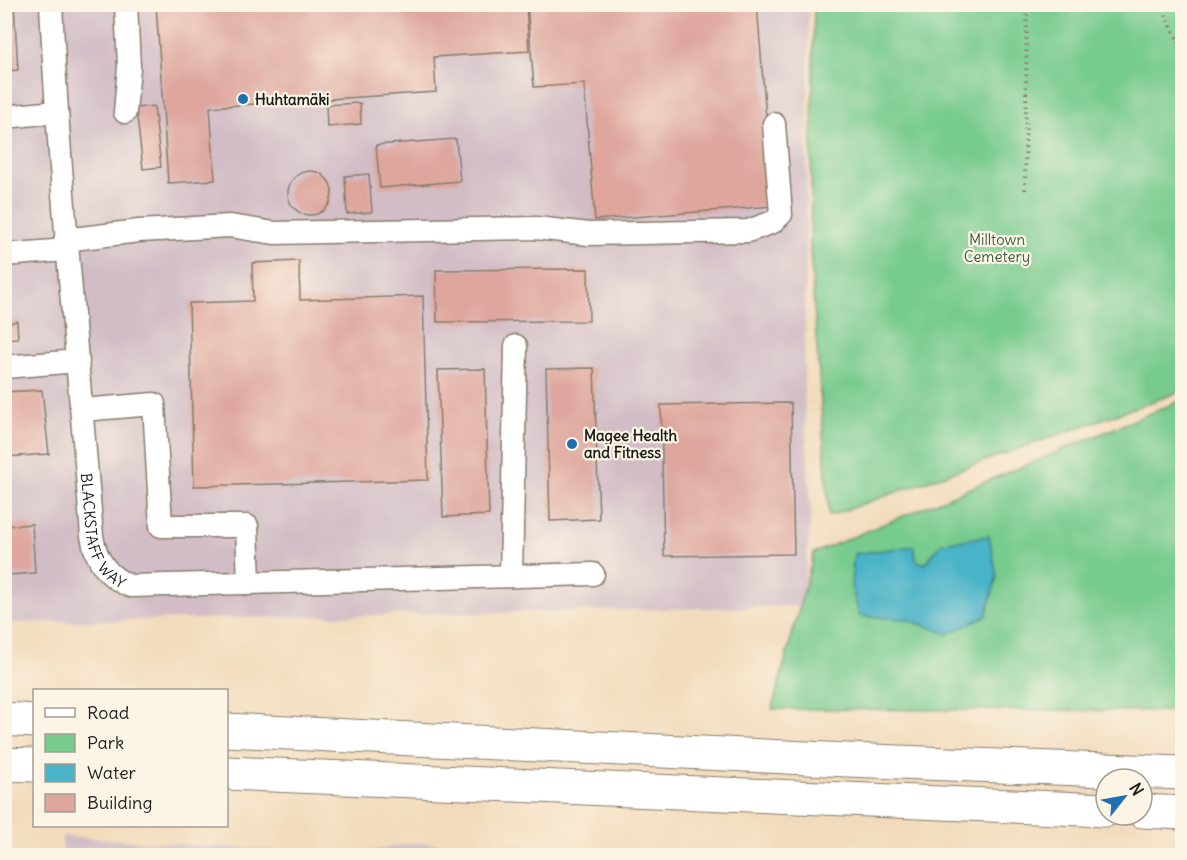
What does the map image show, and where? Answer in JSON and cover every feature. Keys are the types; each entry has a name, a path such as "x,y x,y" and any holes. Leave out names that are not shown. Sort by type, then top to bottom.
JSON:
{"highway":[{"path":"4,719 33,721"},
{"path":"228,730 848,760 1182,773"},
{"path":"4,764 33,765"},
{"path":"228,773 1094,809"},
{"path":"1154,812 1182,813"}],"street":[{"name":"BLACKSTAFF WAY","path":"51,4 66,245 94,549 110,575 130,586 593,574"},
{"path":"125,112 129,67 126,4"},
{"path":"4,117 56,112"},
{"path":"4,255 139,231 230,226 274,233 536,228 589,234 748,231 773,222 781,214 774,124"},
{"path":"511,576 516,346"},
{"path":"4,367 78,361"},
{"path":"82,410 154,404 161,526 247,526 249,584"}],"path":[{"path":"1025,190 1027,4"},
{"path":"1160,4 1182,48"}],"shaded area":[{"path":"4,5 809,5 804,395 811,515 805,576 809,606 5,623"},
{"path":"62,836 340,855 63,855"},
{"path":"413,843 748,854 748,855 349,855"}],"green space":[{"name":"Milltown Cemetery","path":"814,5 1182,5 1182,391 829,516 810,250"},
{"path":"1182,400 1182,711 772,709 814,553"}],"water":[{"path":"989,536 997,576 986,616 948,634 906,619 860,616 851,587 854,554 913,546 917,561 925,564 942,543"}],"building":[{"path":"4,4 14,4 18,70 4,71"},
{"name":"Huhtamäki","path":"156,4 526,4 529,51 434,57 436,92 210,107 215,180 168,183"},
{"path":"527,4 757,4 773,206 595,220 584,84 534,87"},
{"path":"360,103 361,124 327,127 326,105"},
{"path":"154,106 161,167 143,169 136,108"},
{"path":"456,139 460,181 380,188 376,145"},
{"path":"310,171 319,172 326,177 331,184 331,202 326,209 319,214 310,215 301,214 294,209 289,202 288,193 289,184 294,177 301,172"},
{"path":"369,174 372,212 347,214 345,176"},
{"path":"299,261 300,300 423,296 428,480 194,486 189,303 253,301 252,263"},
{"path":"588,269 589,321 437,322 436,270"},
{"path":"4,286 9,323 17,321 18,338 4,339"},
{"name":"Magee Health and Fitness","path":"594,368 599,519 550,521 546,369"},
{"path":"485,369 489,515 443,517 438,370"},
{"path":"42,390 49,454 4,457 4,392"},
{"path":"791,403 794,554 664,556 661,405"},
{"path":"32,524 35,573 8,575 5,526"}],"place":[{"name":"Huhtamäki","path":"243,99"},
{"name":"Magee Health and Fitness","path":"572,444"}]}
